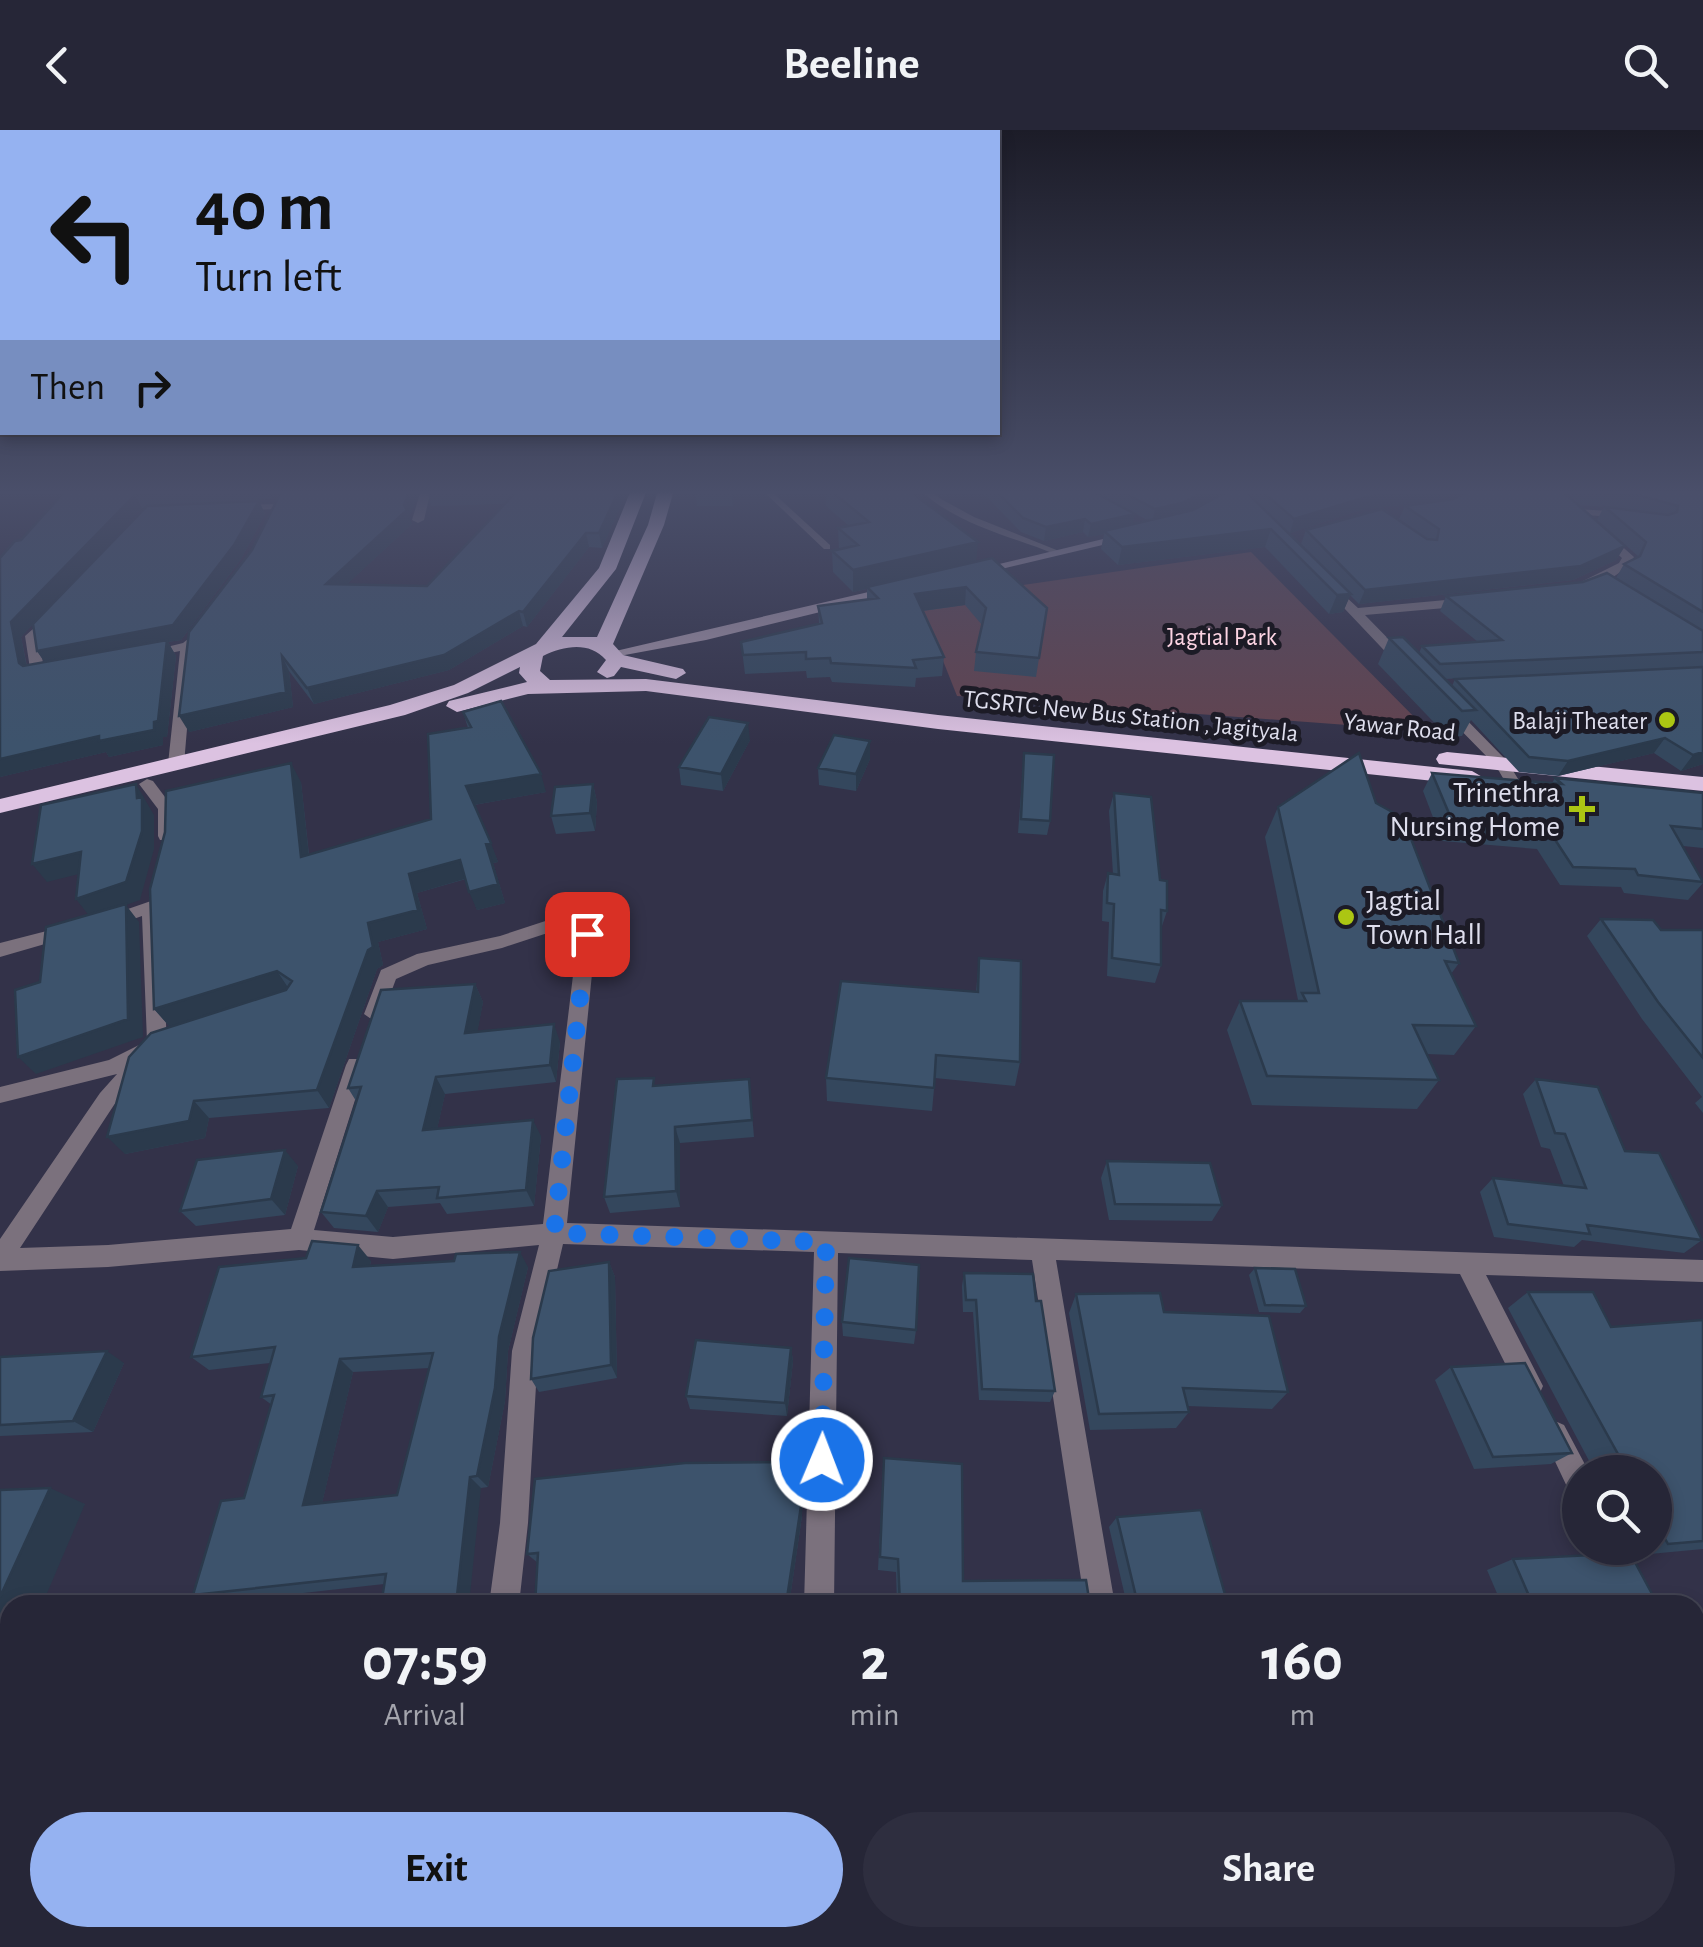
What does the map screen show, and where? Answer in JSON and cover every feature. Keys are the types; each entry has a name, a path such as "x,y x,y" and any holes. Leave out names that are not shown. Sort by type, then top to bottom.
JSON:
{"highway":[{"path":"554,688 543,686 529,674 538,652 602,575"},
{"path":"0,819 528,688 554,688 598,678 610,670 611,653 638,575"},
{"name":"Yawar Road","path":"538,652 578,641 611,653 752,686 1507,774 1703,784"},
{"path":"0,806 425,702 538,652"},
{"name":"TGSRTC New Bus Station , Jagityala","path":"554,688 646,685 958,724 1507,774 1703,802"}],"main road":[{"path":"611,653 738,629 909,586"}],"street":[{"path":"1319,575 1414,674"},
{"path":"1574,588 1603,575"},
{"path":"1600,579 1615,588"},
{"path":"1355,612 1489,599"},
{"path":"58,609 32,636 38,675 75,668"},
{"path":"176,764 187,646 198,632"},
{"path":"131,657 187,646"},
{"path":"1439,700 1507,774"},
{"path":"147,784 166,810 166,850"},
{"path":"0,950 117,920 153,900 165,1041 107,1099 0,1260"},
{"path":"299,1239 388,975 424,960 502,942 582,916 587,934 554,1233 524,1351 514,1523 505,1595"},
{"path":"0,1095 114,1067 165,1041"},
{"path":"0,1260 108,1256 299,1239 393,1248 554,1233 1703,1271"},
{"path":"819,1595 826,1242"},
{"path":"1042,1249 1098,1595"},
{"path":"1467,1263 1566,1455"},
{"path":"1622,1565 1638,1595"}],"green space":[{"name":"Jagtial Park","path":"1093,575 1274,575 1428,731 957,696 919,600"}],"building":[{"path":"0,575 57,575 11,622 19,663 23,666 167,640 154,730 99,741 99,736 0,759"},
{"path":"81,575 211,575 173,625 37,651 33,624"},
{"path":"233,575 336,575 326,584 427,586 438,575 553,575 523,612 444,655 307,688 282,656 286,692 179,716 189,632"},
{"path":"920,575 1010,575 1047,608 1039,658 976,652 986,608 966,587 915,594 944,657 913,660 916,668 831,663 830,658 806,659 806,652 743,655 741,642 822,623 818,606 878,598 867,587"},
{"path":"1317,575 1331,575 1351,594 1337,595"},
{"path":"1350,575 1502,575 1365,590"},
{"path":"1610,575 1703,631 1703,652 1440,664 1422,646 1502,640 1446,596 1583,582"},
{"path":"1642,575 1703,575 1703,612"},
{"path":"1403,637 1476,710 1462,711 1389,638"},
{"path":"1703,667 1703,752 1693,755 1665,738 1568,761 1529,757 1455,679"},
{"path":"501,701 541,774 466,786 491,843 486,844 498,884 469,892 460,860 409,874 418,910 368,923 373,947 368,950 317,1090 194,1101 189,1121 107,1137 129,1057 151,1033 286,990 292,981 277,971 154,1009 150,889 165,832 166,791 291,763 301,857 431,819 428,734 471,727 463,712"},
{"path":"709,717 748,723 721,774 679,767"},
{"path":"834,735 870,741 856,774 818,768"},
{"path":"1024,753 1054,755 1050,821 1021,819"},
{"path":"1359,753 1376,803 1403,818 1459,963 1445,961 1476,1026 1413,1025 1439,1080 1267,1076 1240,1001 1306,1001 1302,993 1319,993 1278,807"},
{"path":"1432,773 1562,784 1555,778 1703,793 1703,829 1671,826 1703,882 1638,875 1635,869 1573,867 1550,832 1453,823"},
{"path":"136,784 137,798 142,797 142,831 126,882 76,899 81,852 32,864 41,805"},
{"path":"593,784 590,813 551,816 555,787"},
{"path":"1114,793 1151,797 1160,880 1167,881 1167,911 1161,910 1161,965 1112,958 1114,904 1107,903 1108,873 1119,875"},
{"path":"126,904 128,1019 18,1057 15,990 40,982 46,927"},
{"path":"1601,919 1653,920 1661,930 1703,930 1703,1058 1658,1002"},
{"path":"979,958 1021,961 1020,1062 936,1055 934,1088 826,1078 841,981 978,992"},
{"path":"475,984 465,1033 554,1024 550,1065 436,1077 423,1130 533,1120 526,1190 437,1198 439,1187 377,1191 366,1216 321,1212 361,1087 348,1088 381,990"},
{"path":"654,1078 653,1086 749,1079 752,1120 675,1127 676,1191 604,1197 617,1079"},
{"path":"1536,1079 1598,1087 1625,1151 1659,1153 1702,1240 1587,1225 1590,1234 1508,1224 1493,1178 1586,1188 1565,1134 1555,1133"},
{"path":"285,1150 271,1199 180,1211 197,1160"},
{"path":"1107,1161 1210,1163 1222,1205 1115,1204"},
{"path":"312,1241 358,1245 353,1267 454,1261 456,1254 520,1252 499,1337 495,1388 477,1476 470,1477 457,1595 383,1595 386,1574 193,1595 221,1501 244,1498 274,1395 261,1397 275,1347 191,1357 219,1267 306,1258","holes":["433,1353 397,1495 303,1505 340,1359"]},
{"path":"849,1258 919,1265 916,1330 842,1322"},
{"path":"609,1262 611,1365 531,1379 533,1338 549,1271"},
{"path":"1255,1268 1295,1269 1306,1306 1265,1305"},
{"path":"964,1273 1033,1274 1055,1391 982,1389 976,1300 966,1300"},
{"path":"1528,1292 1593,1292 1611,1327 1703,1320 1703,1541 1672,1544 1672,1455 1619,1455"},
{"path":"1160,1293 1164,1312 1269,1316 1288,1392 1183,1388 1189,1412 1099,1414 1076,1294"},
{"path":"696,1340 791,1348 785,1403 686,1396"},
{"path":"107,1351 73,1421 0,1425 0,1357"},
{"path":"1525,1363 1572,1453 1493,1457 1451,1367"},
{"path":"884,1458 962,1464 963,1581 1086,1580 1088,1595 900,1595 898,1559 880,1557"},
{"path":"802,1462 801,1506 787,1595 536,1595 538,1553 527,1554 535,1479 685,1463"},
{"path":"50,1488 1,1595 0,1595 0,1490"},
{"path":"1201,1510 1225,1595 1136,1595 1117,1517"},
{"path":"1562,1556 1562,1565 1636,1565 1653,1595 1529,1595 1513,1559"}],"place":[{"name":"Balaji Theater","path":"1667,720"},
{"name":"Trinethra Nursing Home","path":"1582,809"},
{"name":"Jagtial Town Hall","path":"1346,917"}],"route":[{"path":"587,934 573,1033 554,1233 826,1242 822,1460"}]}
